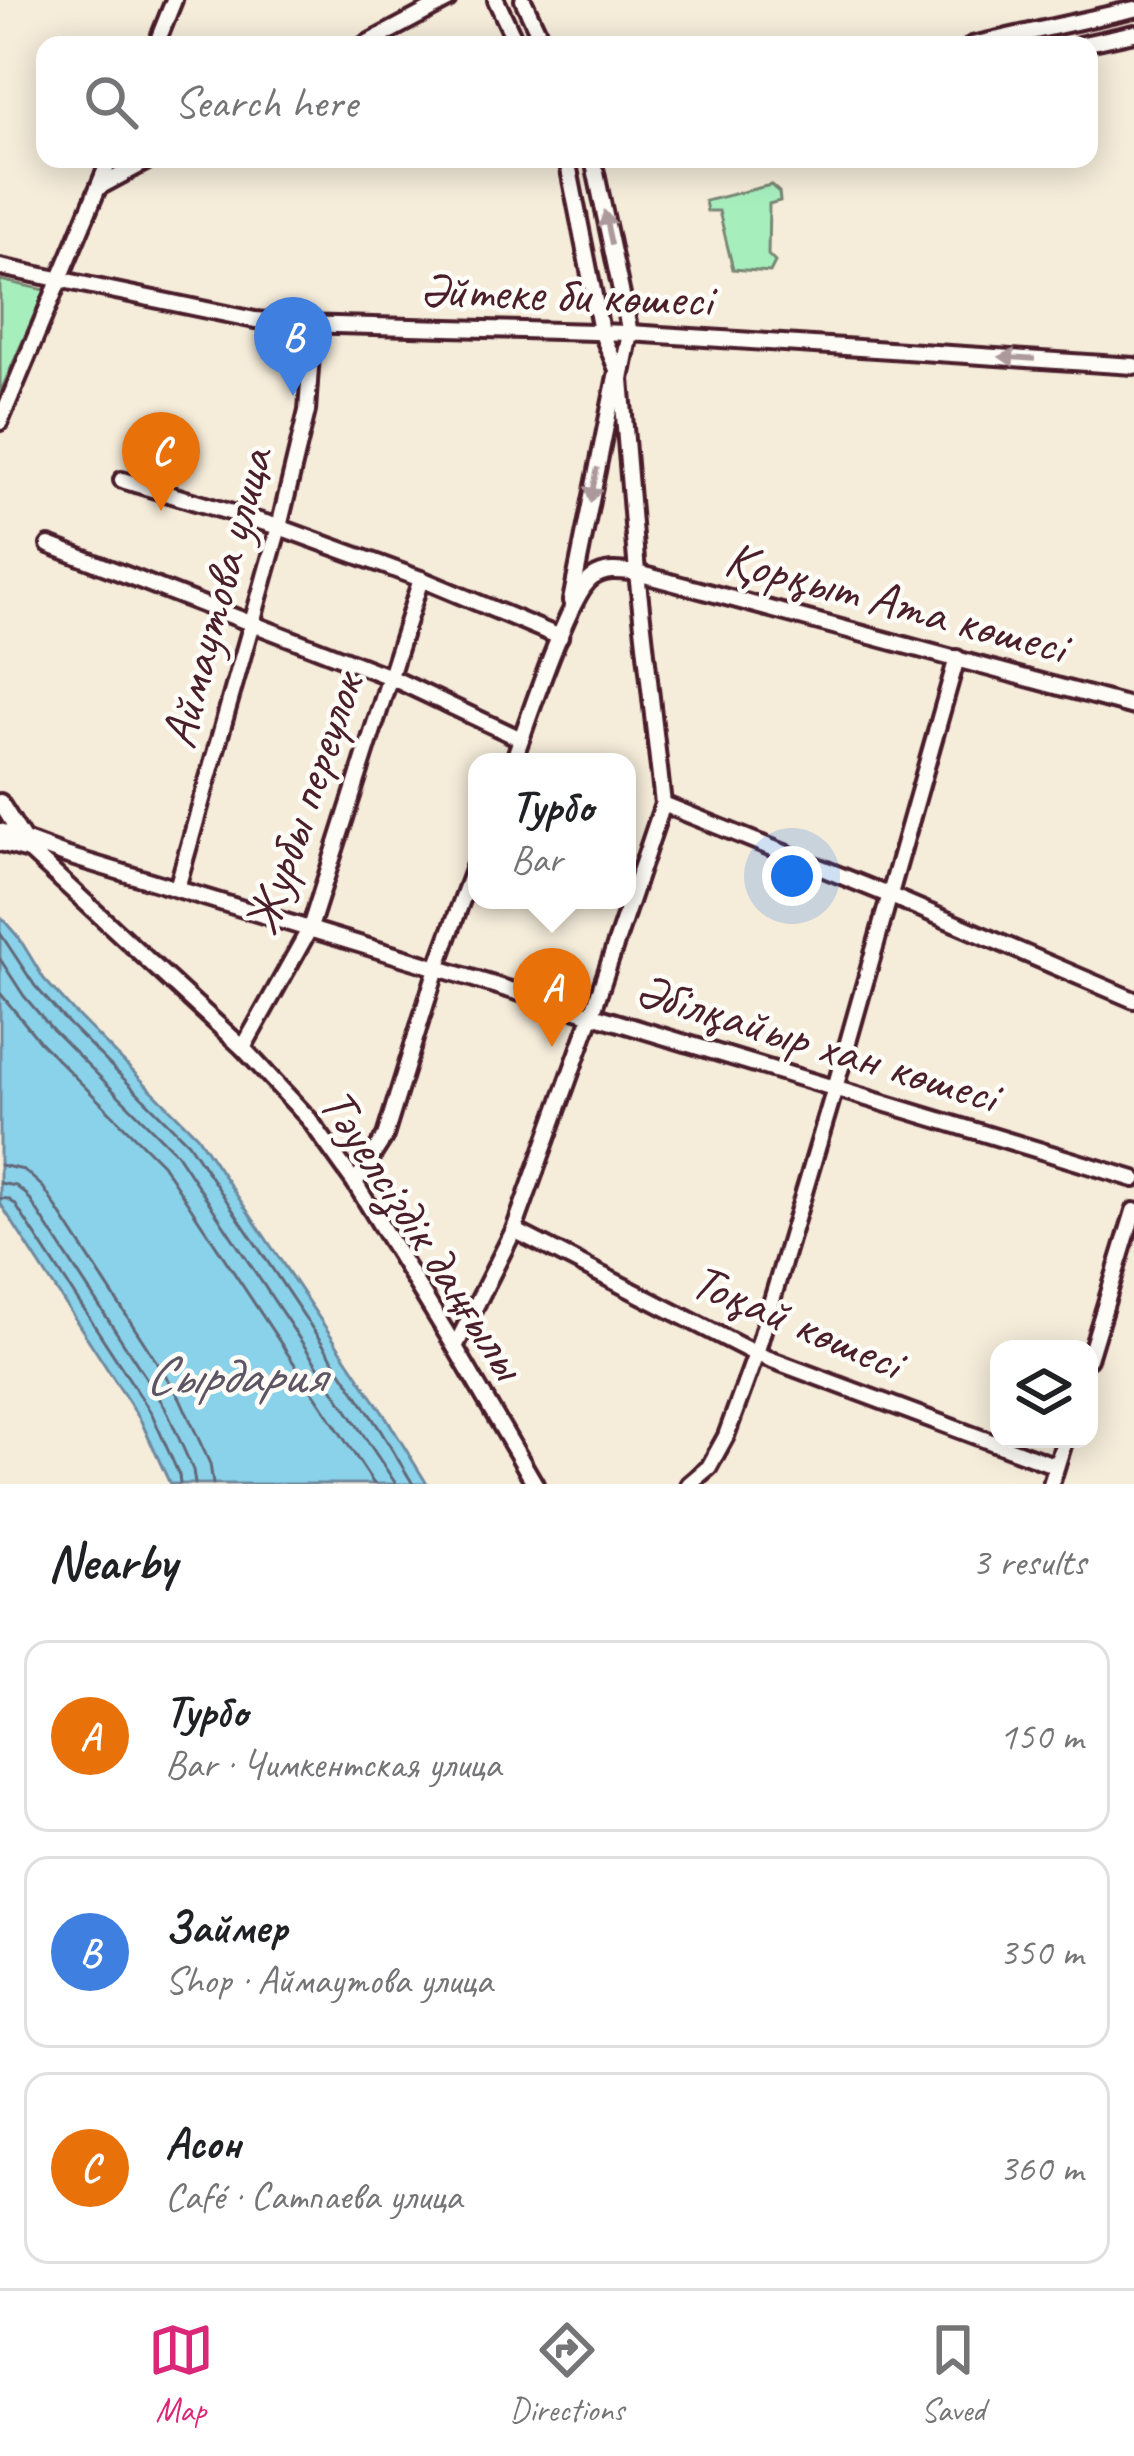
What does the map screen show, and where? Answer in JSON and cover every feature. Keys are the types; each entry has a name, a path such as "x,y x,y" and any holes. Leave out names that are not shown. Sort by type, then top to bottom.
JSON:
{"street":[{"path":"160,36 174,0"},
{"path":"381,36 448,0"},
{"path":"496,0 513,36"},
{"path":"523,0 540,36"},
{"path":"1012,36 1134,9"},
{"path":"1098,41 1134,33"},
{"path":"0,422 106,168"},
{"path":"99,187 134,168"},
{"path":"569,168 601,331 619,375 663,804 636,884"},
{"path":"567,620 630,333 595,168"},
{"name":"Әйтеке би көшесі","path":"0,267 255,320 601,331 1134,366"},
{"name":"Аймаутова улица","path":"177,889 307,411 313,325"},
{"path":"122,479 279,527 560,637"},
{"path":"49,545 390,676 521,739"},
{"path":"516,753 585,584 606,571 638,572"},
{"name":"Қорқыт Ата көшесі","path":"638,572 1134,707"},
{"name":"Журбы переулок","path":"243,1048 310,928 421,579"},
{"path":"688,1484 709,1467 726,1436 756,1354 957,658"},
{"name":"Тәуелсіздік даңғылы","path":"0,802 32,853 243,1048 309,1119 355,1183 535,1484"},
{"path":"663,804 1134,1000"},
{"path":"0,831 65,855"},
{"path":"0,843 32,853 65,855"},
{"name":"Әбілқайыр хан көшесі","path":"65,855 1134,1179"},
{"path":"355,1183 385,1136 468,884"},
{"path":"455,1347 514,1230 628,909"},
{"path":"1095,1340 1134,1211"},
{"name":"Тоқай көшесі","path":"514,1230 756,1354 1056,1466"},
{"path":"1051,1484 1062,1448"}],"green space":[{"path":"771,185 780,201 769,204 768,255 775,262 770,272 733,269 719,211 707,211 705,201"},
{"path":"0,280 45,290 0,393"}],"water":[{"name":"Сырдария","path":"0,916 44,979 197,1136 427,1484 170,1484 141,1421 0,1203"}],"place":[{"name":"Займер","path":"293,396"},
{"name":"Асон","path":"161,511"},
{"name":"Турбо","path":"552,1047"}]}
